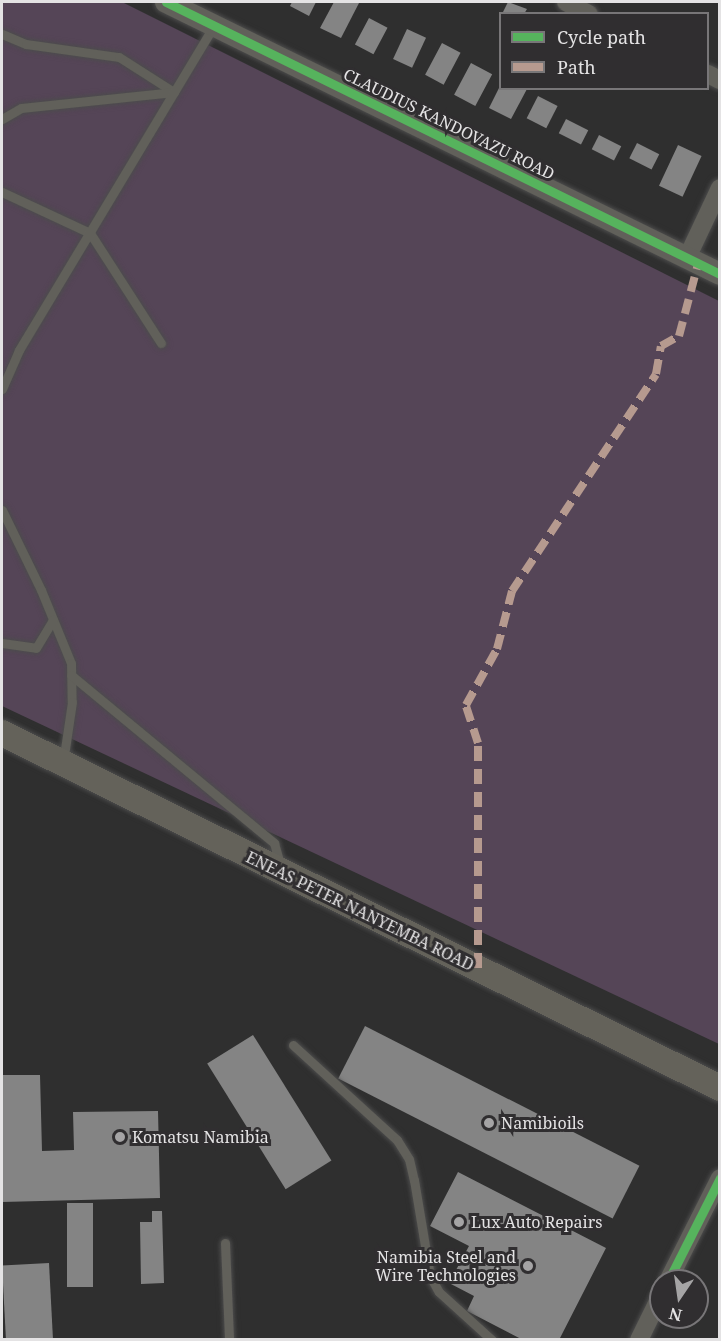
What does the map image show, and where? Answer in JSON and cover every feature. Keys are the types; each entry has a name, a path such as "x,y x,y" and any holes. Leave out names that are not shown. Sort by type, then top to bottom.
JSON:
{"main road":[{"name":"ENEAS PETER NANYEMBA ROAD","path":"2,733 720,1088"}],"street":[{"name":"CLAUDIUS KANDOVAZU ROAD","path":"166,2 720,274"},
{"path":"566,2 585,12"},
{"path":"687,258 720,188"},
{"path":"674,1269 720,1178"},
{"path":"639,1340 649,1320"}],"lane":[{"path":"2,389 19,350 214,25"},
{"path":"2,34 26,44 119,57 174,92"},
{"path":"2,119 21,108 174,92"},
{"path":"2,192 90,233 161,343"},
{"path":"2,510 71,663 72,702 63,765"},
{"path":"2,643 36,648 53,620"},
{"path":"71,675 274,843 283,872"},
{"path":"293,1045 397,1140 409,1160 414,1180 429,1276 439,1292 492,1340"},
{"path":"225,1243 229,1340"}],"shaded area":[{"path":"2,2 122,2 719,301 719,1044 2,706"}],"building":[{"path":"292,2 316,2 309,16 290,6"},
{"path":"334,2 359,3 341,38 320,28"},
{"path":"508,2 527,9 525,12 503,12"},
{"path":"369,18 388,28 373,54 355,44"},
{"path":"407,29 426,38 412,68 393,59"},
{"path":"442,43 461,53 444,85 425,75"},
{"path":"471,63 492,74 475,106 454,95"},
{"path":"499,88 499,90 526,90 511,119 489,108"},
{"path":"538,96 558,106 546,128 527,118"},
{"path":"566,119 588,130 581,145 559,133"},
{"path":"599,135 621,146 614,161 592,149"},
{"path":"637,143 659,154 652,169 629,158"},
{"path":"678,145 702,156 683,197 659,186"},
{"name":"Namibioils","path":"365,1026 639,1166 613,1218 338,1079"},
{"path":"253,1035 331,1161 286,1189 207,1064"},
{"path":"2,1075 40,1075 42,1151 74,1150 73,1112 158,1111 160,1198 2,1202"},
{"name":"Namibia Steel and Wire Technologies","path":"458,1172 606,1248 559,1340 523,1340 467,1311 474,1296 449,1283 469,1246 430,1226"},
{"path":"67,1203 93,1203 93,1287 67,1287"},
{"path":"152,1211 162,1211 164,1283 141,1284 140,1222 152,1222"},
{"path":"49,1263 53,1340 6,1340 2,1265"}],"marked path":[{"path":"478,968 478,743 466,705 497,649 512,591 656,374 661,346 679,336 698,264"}],"cycle path":[{"path":"166,2 720,274"},
{"path":"674,1269 720,1178"}],"place":[{"name":"Namibioils","path":"489,1123"},
{"name":"Komatsu Namibia","path":"120,1137"},
{"name":"Lux Auto Repairs","path":"459,1222"},
{"name":"Namibia Steel and Wire Technologies","path":"528,1266"}]}
